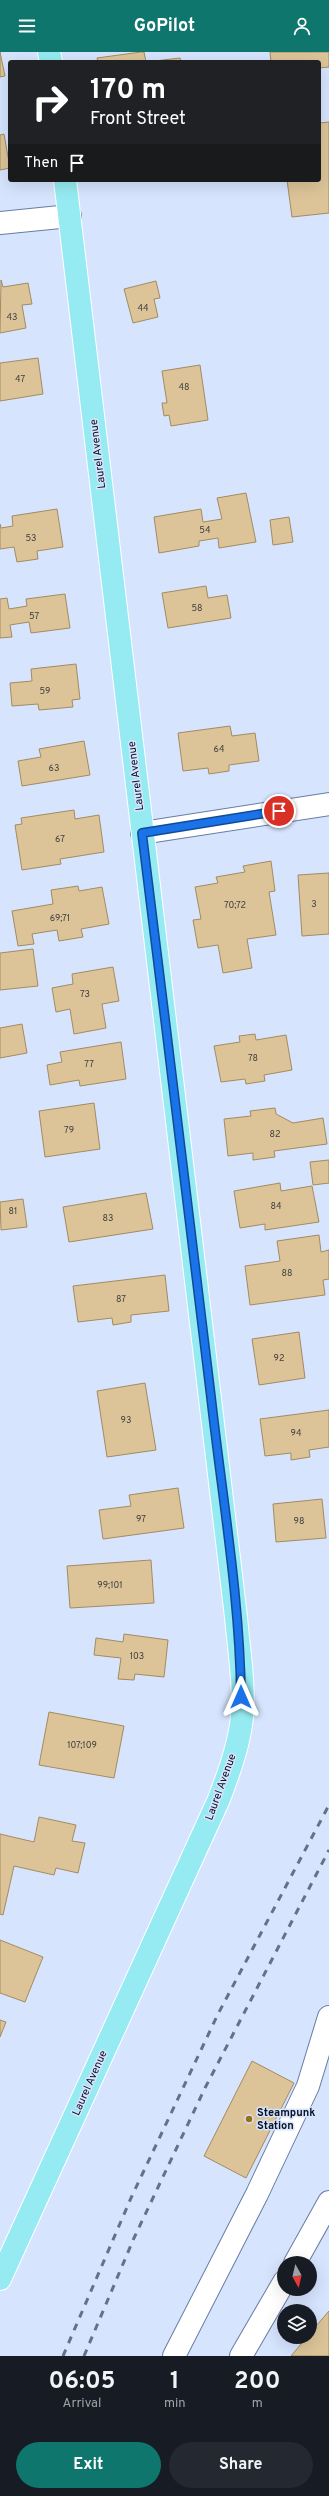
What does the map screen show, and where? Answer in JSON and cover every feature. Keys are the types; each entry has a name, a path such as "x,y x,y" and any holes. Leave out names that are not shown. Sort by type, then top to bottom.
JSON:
{"main road":[{"name":"Laurel Avenue","path":"0,2279 219,1800 233,1759 241,1724 241,1670 236,1617 192,1235 142,833 66,182"}],"street":[{"path":"0,223 70,216"},
{"path":"142,833 329,804"},
{"path":"174,2356 257,2194 308,2086 329,2017"},
{"path":"299,2256 329,2202"},
{"path":"241,2356 277,2294"}],"building":[{"path":"0,52 5,76 0,77"},
{"path":"144,52 146,60 98,60 97,58"},
{"path":"270,52 329,52 329,67 321,68 321,60 271,60"},
{"path":"180,58 180,60 163,60"},
{"path":"329,122 329,213 292,217 287,182 321,182 321,123"},
{"path":"4,134 8,157 8,168 0,170 0,135"},
{"path":"1,280 3,287 28,283 32,304 22,305 26,328 0,333"},
{"path":"156,281 160,298 154,299 158,317 133,323 124,289"},
{"path":"38,358 43,394 0,401 0,363"},
{"path":"200,365 208,420 171,426 169,415 164,416 162,403 167,403 162,371"},
{"path":"246,493 256,542 219,548 218,538 199,541 199,546 159,553 154,517 201,509 203,522 222,519 217,498"},
{"path":"57,509 63,547 37,551 38,559 17,562 14,547 0,549 0,524 1,528 13,526 12,516"},
{"path":"289,517 293,542 273,545 270,520"},
{"path":"206,586 208,598 227,595 231,618 168,628 162,593"},
{"path":"65,594 70,628 31,633 29,622 10,625 12,637 0,638 0,599 7,598 9,609 27,606 26,599"},
{"path":"76,664 80,699 72,700 73,707 39,710 38,704 12,706 10,683 32,681 31,669"},
{"path":"230,726 232,736 255,733 259,761 229,765 229,771 209,774 208,768 183,771 178,733"},
{"path":"84,741 90,775 22,786 18,761 41,757 39,749"},
{"path":"74,810 75,819 99,815 104,852 60,859 61,864 22,870 15,825 22,824 21,818"},
{"path":"271,861 275,891 269,892 276,935 247,939 252,968 223,973 218,945 198,948 193,920 201,919 195,887 218,883 216,877 245,872 243,866"},
{"path":"329,873 329,934 302,936 298,875"},
{"path":"78,886 79,891 102,887 109,924 81,929 83,937 59,941 57,930 32,934 34,944 18,946 12,911 53,904 51,890"},
{"path":"33,949 38,986 0,990 0,953"},
{"path":"113,967 119,1001 102,1004 106,1028 74,1034 70,1009 56,1012 52,988 73,984 72,974"},
{"path":"22,1024 27,1053 0,1058 0,1028"},
{"path":"255,1034 256,1040 286,1035 292,1070 264,1075 265,1081 246,1084 245,1079 221,1082 214,1046 240,1042 239,1036"},
{"path":"121,1042 126,1079 80,1086 79,1080 50,1085 47,1065 62,1062 60,1052"},
{"path":"94,1103 100,1149 45,1157 39,1111"},
{"path":"275,1108 276,1114 293,1123 323,1118 327,1144 274,1151 275,1157 253,1160 253,1153 228,1156 224,1119 251,1116 250,1111"},
{"path":"329,1160 329,1183 313,1185 310,1162"},
{"path":"280,1183 281,1191 312,1186 319,1222 265,1230 265,1224 240,1228 234,1191"},
{"path":"146,1193 153,1229 69,1242 63,1207"},
{"path":"23,1199 27,1227 1,1230 0,1202"},
{"path":"319,1235 321,1252 329,1250 329,1279 323,1280 325,1295 250,1305 245,1266 280,1261 277,1241"},
{"path":"165,1275 169,1311 131,1315 131,1322 113,1325 112,1318 78,1322 73,1286"},
{"path":"299,1332 305,1378 259,1385 252,1339"},
{"path":"145,1383 156,1450 107,1457 97,1391"},
{"path":"329,1410 329,1447 309,1450 310,1457 291,1460 291,1453 265,1456 260,1419"},
{"path":"178,1488 184,1528 103,1539 99,1510 131,1506 129,1495"},
{"path":"322,1499 326,1538 276,1542 273,1504"},
{"path":"151,1560 154,1603 70,1608 67,1566"},
{"path":"124,1634 168,1640 164,1677 135,1674 134,1680 118,1679 121,1658 94,1655 96,1638 123,1642"},
{"path":"49,1712 124,1726 114,1778 39,1765"},
{"path":"39,1817 76,1825 72,1841 85,1843 78,1873 56,1868 54,1875 14,1866 3,1915 0,1914 0,1834 34,1842"},
{"path":"0,1940 43,1957 25,2002 0,1993"},
{"path":"0,2020 6,2022 0,2037"},
{"name":"Steampunk Station","path":"252,2061 294,2083 246,2178 204,2156"},
{"path":"329,2311 329,2356 291,2356 301,2344 317,2344 317,2325"}],"railway":[{"path":"63,2356 131,2198 218,2014 329,1805"},
{"path":"84,2356 134,2238 205,2088 329,1850"}],"place":[{"name":"Steampunk Station","path":"249,2119"}],"route":[{"path":"241,1697 241,1670 233,1586 193,1243 142,833 279,811"}]}
